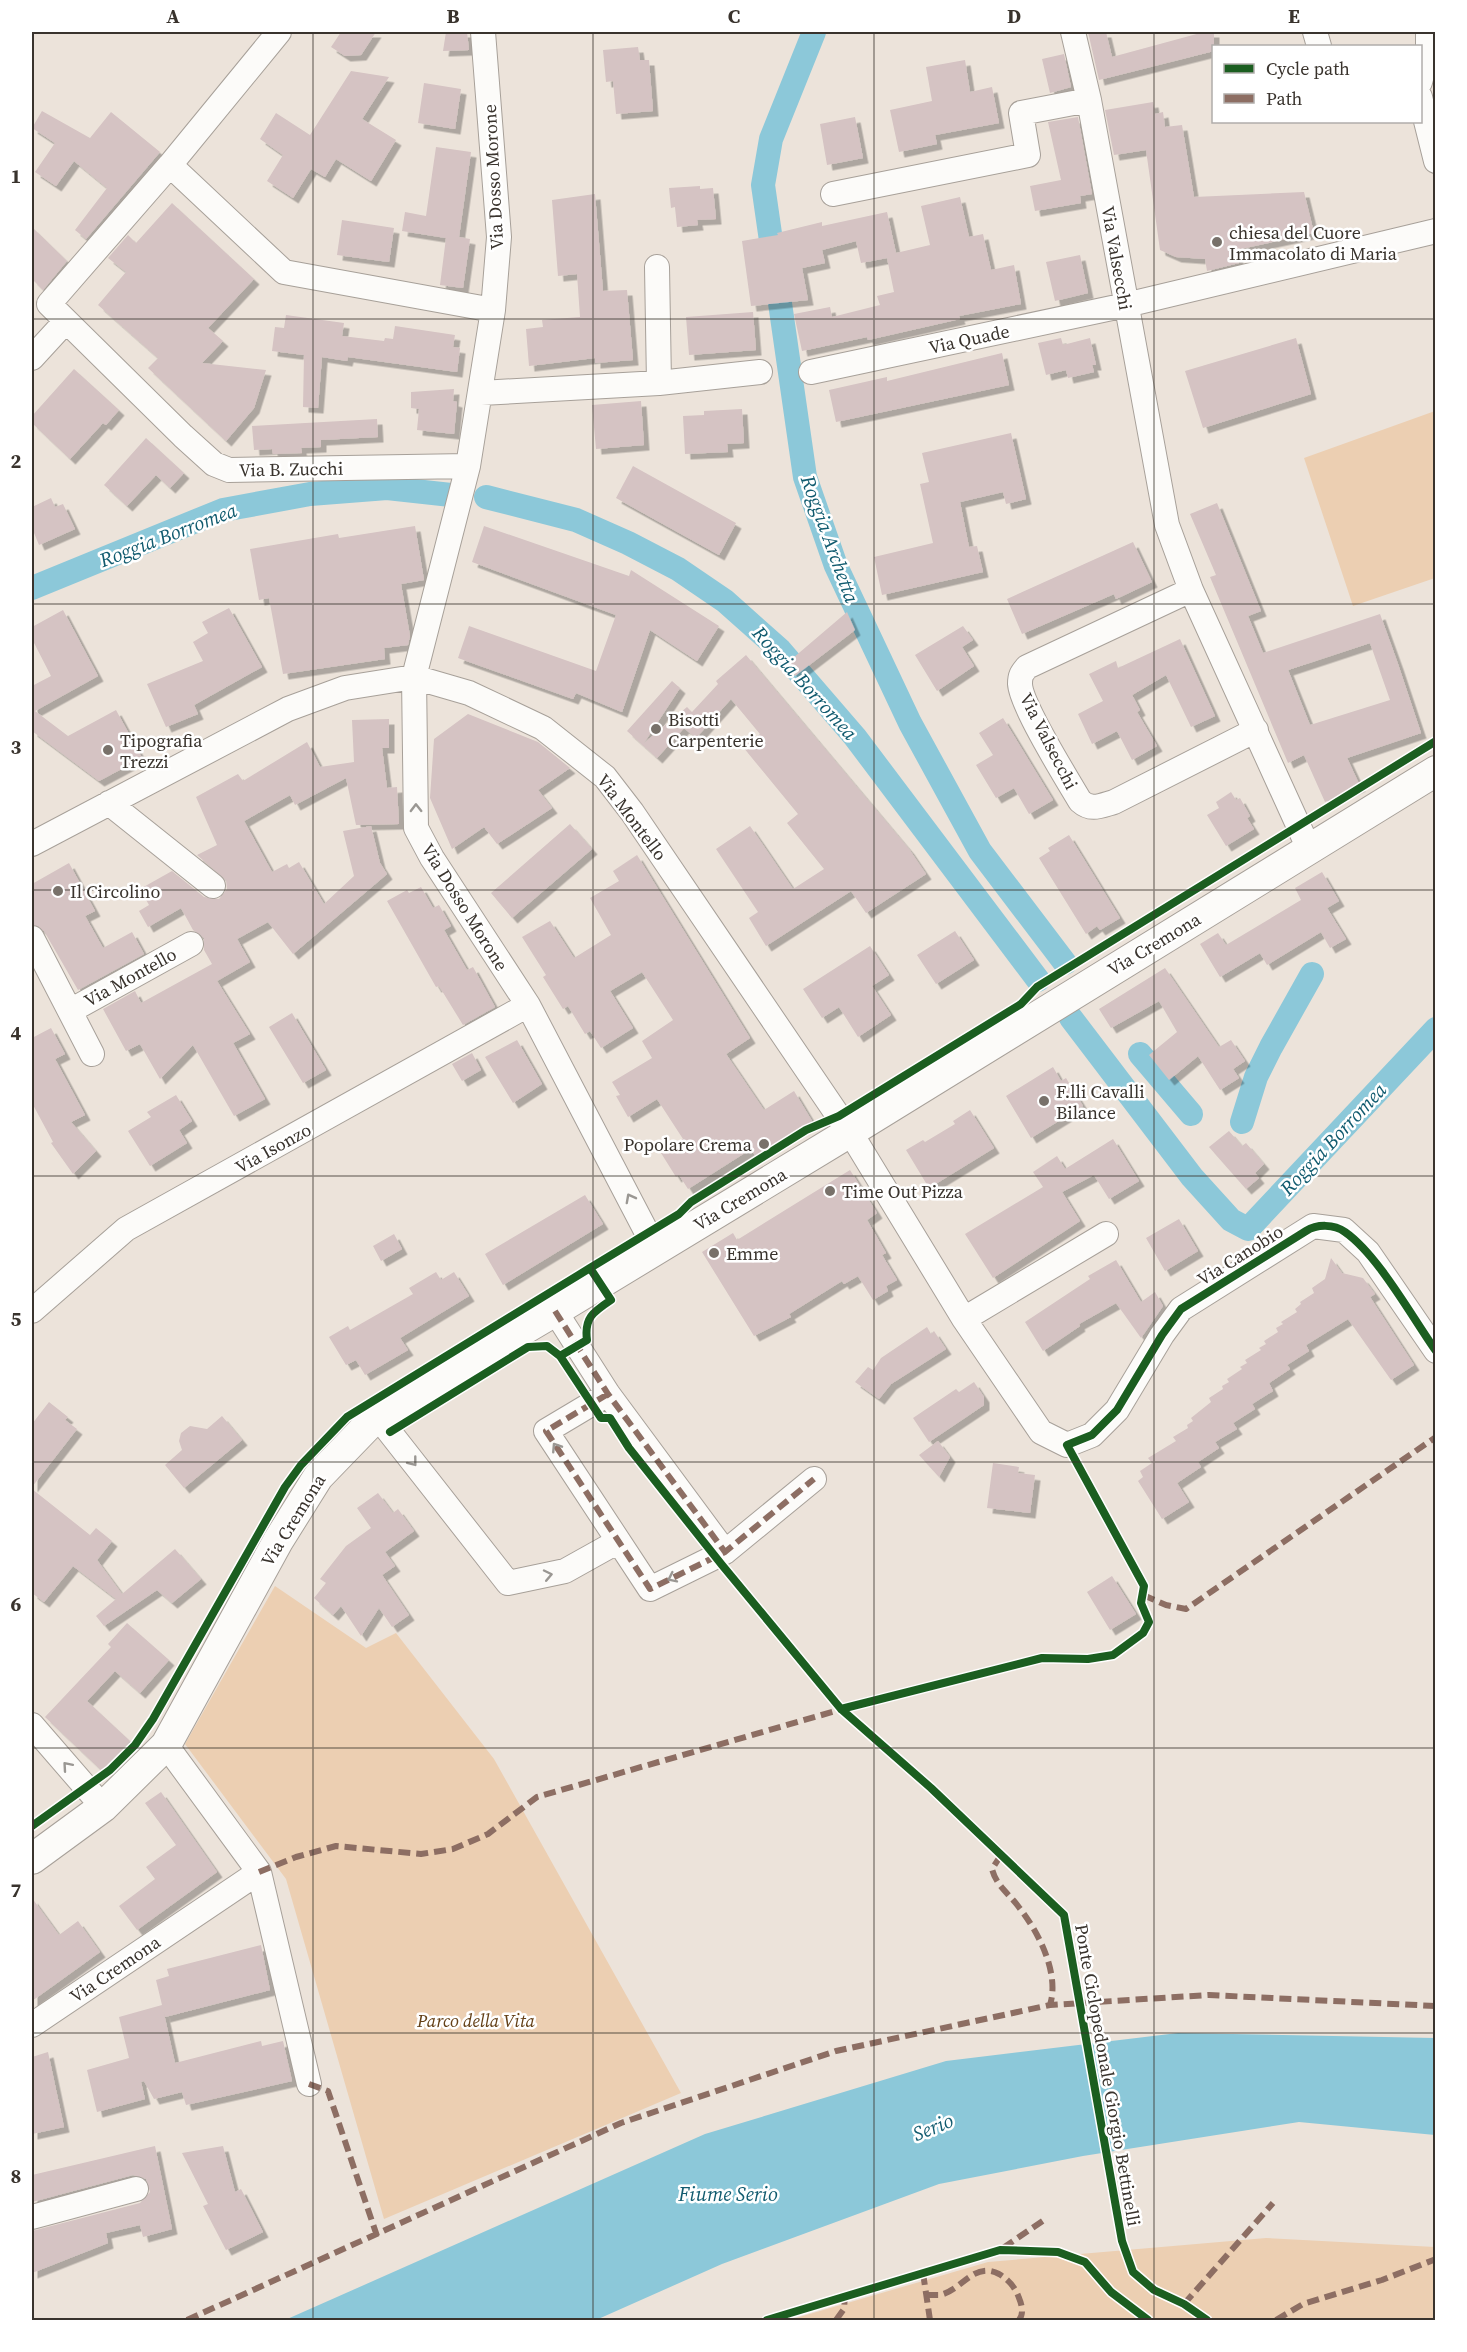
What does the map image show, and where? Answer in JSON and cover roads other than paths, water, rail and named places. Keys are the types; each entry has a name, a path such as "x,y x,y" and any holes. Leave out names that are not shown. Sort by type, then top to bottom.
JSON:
{"street":[{"name":"Via B. Zucchi","path":"279,32 170,165 49,304 214,464 229,470 468,466"},
{"name":"Via Dosso Morone","path":"483,32 499,237 493,310 468,466 414,677 416,828 432,858 528,1005 656,1250"},
{"name":"Via Valsecchi","path":"1073,32 1089,100 1167,525 1191,590 1309,849"},
{"path":"1422,75 1428,53 1428,32"},
{"path":"833,194 1028,155 1021,113 1089,100"},
{"path":"1422,105 1436,161"},
{"path":"170,165 284,272 493,310"},
{"name":"Via Quade","path":"811,372 1126,305 1436,231"},
{"path":"657,267 659,382"},
{"path":"32,358 66,321"},
{"path":"481,393 659,382 760,372"},
{"name":"Via Valsecchi","path":"1191,590 1027,667 1021,674 1020,687 1049,747 1080,801 1086,807 1095,808 1256,730"},
{"name":"Via Montello","path":"32,844 288,709 345,688 414,677 469,693 543,728 605,777 632,812 850,1132"},
{"name":"Via Cremona","path":"32,1859 103,1808 165,1745 278,1541 318,1477 377,1416 850,1132 1436,771"},
{"path":"109,803 213,886"},
{"name":"Via Montello","path":"32,938 92,1054"},
{"name":"Via Montello","path":"70,1011 191,944"},
{"name":"Via Isonzo","path":"32,1311 126,1229 528,1005"},
{"name":"Via Canobio","path":"850,1132 964,1319 1041,1432 1066,1445 1092,1435 1117,1410 1162,1335 1181,1310 1313,1226 1344,1230 1368,1252 1436,1351"},
{"path":"964,1319 1106,1234"},
{"path":"555,1311 608,1394 724,1552"},
{"path":"608,1394 546,1431 650,1589 724,1552 814,1479"},
{"path":"377,1416 508,1583 565,1571 617,1542"},
{"path":"32,1725 103,1808"},
{"path":"165,1745 259,1872 309,2084"},
{"name":"Via Cremona","path":"32,2025 259,1872"},
{"path":"32,2217 136,2189"}],"water":[{"name":"Fiume Serio","path":"1178,2033 1435,2038 1435,2135 1299,2122 1083,2156 939,2184 722,2264 596,2320 285,2320 705,2134 946,2061"}],"waterway":[{"name":"Roggia Archetta","path":"814,32 771,139 763,185 805,477 836,566 910,723 980,851 1065,963"},
{"name":"Roggia Borromea","path":"32,588 223,510 310,494 387,488 451,495"},
{"name":"Roggia Borromea","path":"486,497 576,520 678,569 725,601 780,650 855,737 1038,980"},
{"name":"Roggia Archetta","path":"1242,1122 1256,1077 1312,974"},
{"name":"Roggia Borromea","path":"1071,1018 1192,1177 1231,1220 1248,1229 1436,1029"},
{"name":"Roggia Archetta","path":"1140,1054 1191,1114"}],"place":[{"name":"chiesa del Cuore Immacolato di Maria","path":"1217,242"},
{"name":"Bisotti Carpenterie","path":"656,729"},
{"name":"Tipografia Trezzi","path":"108,750"},
{"name":"Il Circolino","path":"58,891"},
{"name":"F.lli Cavalli Bilance","path":"1044,1101"},
{"name":"Popolare Crema","path":"764,1144"},
{"name":"Time Out Pizza","path":"830,1191"},
{"name":"Emme","path":"714,1253"}],"park label":[{"name":"Parco della Vita","path":"476,2020"}],"water label":[{"name":"Serio","path":"933,2127"}]}
